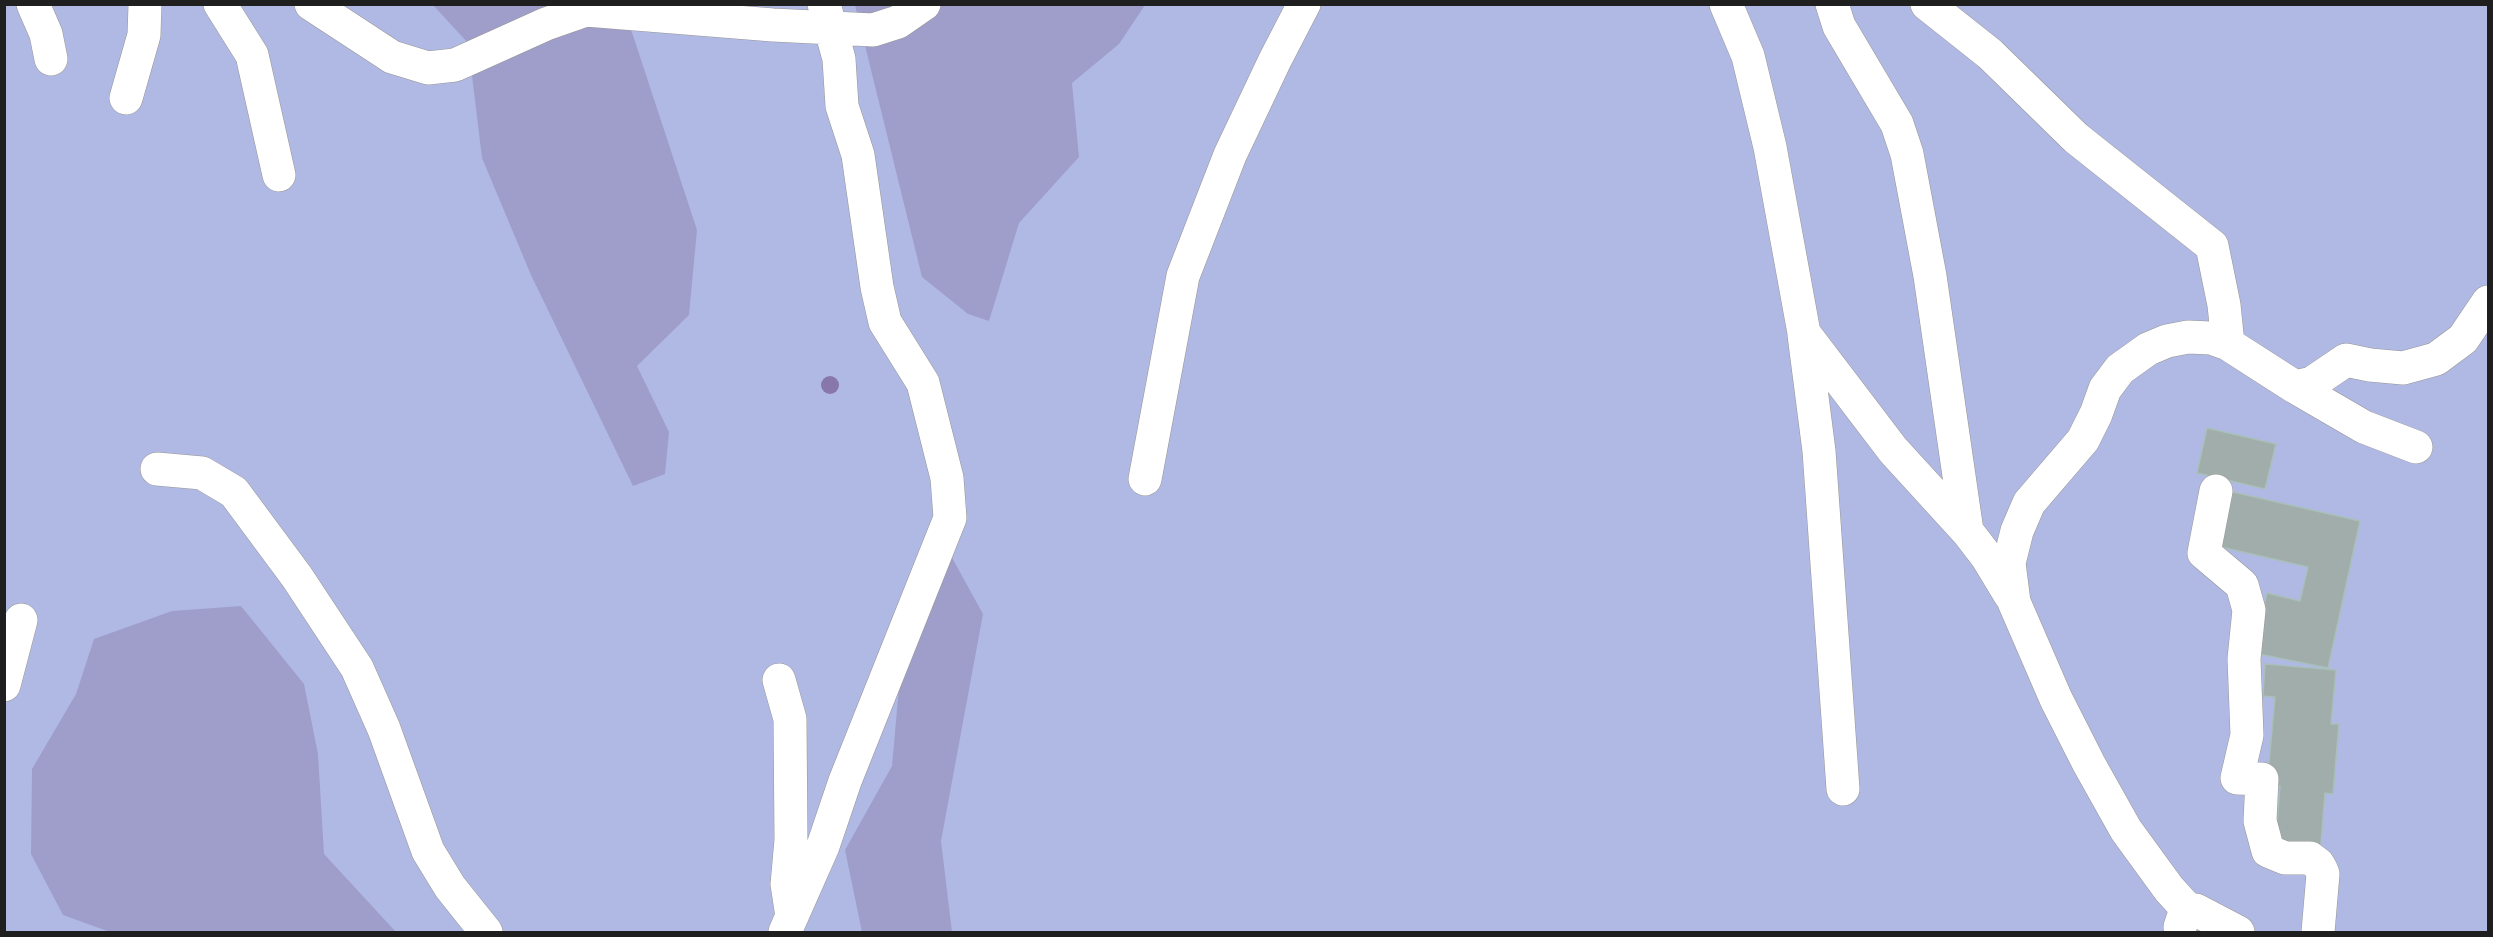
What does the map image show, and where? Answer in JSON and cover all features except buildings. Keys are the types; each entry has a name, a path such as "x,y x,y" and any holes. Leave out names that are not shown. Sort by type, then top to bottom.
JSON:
{"lane":[{"path":"33,4 46,34 51,59"},
{"path":"126,98 144,35 145,4"},
{"path":"220,4 252,55 279,175"},
{"path":"311,4 392,57 428,68 455,65 546,24 586,10 826,16 873,30 898,21 924,4"},
{"path":"1145,479 1183,276 1230,155 1304,4"},
{"path":"1726,4 1748,56 1764,124 1804,333 1819,451 1843,789"},
{"path":"1832,4 1839,26 1897,124 1907,154 1930,276 1967,531"},
{"path":"1927,4 1990,54 2076,138 2212,246 2224,305 2228,344"},
{"path":"789,924 823,846 845,781 950,518 947,478 923,383 885,322 877,287 858,155 842,106 838,59 826,16"},
{"path":"2295,387 2312,383 2346,360 2403,368 2436,360 2463,339 2488,302"},
{"path":"1804,333 1893,450 1967,531 1987,557 2014,602 2056,699 2126,830 2169,889 2184,922 2196,910 2238,933"},
{"path":"2014,602 2009,563 2029,503 2083,440 2105,389 2120,369 2148,349 2167,341 2188,337 2211,338 2228,344 2295,387 2364,427 2416,447"},
{"path":"157,469 202,473 234,492 297,577 357,668 384,729 428,850 450,887 486,933"},
{"path":"2216,491 2204,553 2242,585 2249,610 2244,659 2247,735 2237,778 2262,779 2260,821 2268,851 2285,858 2310,858 2321,869 2323,874 2318,933"},
{"path":"4,685 21,620"},
{"path":"779,680 790,719 791,840 787,884 789,924"}],"shaded area":[{"path":"5,5 2488,5 2488,932 5,932"},
{"path":"433,5 623,5 697,230 689,315 637,366 669,432 665,474 633,486 531,275 482,158 468,43"},
{"path":"855,5 1145,5 1119,44 1072,83 1079,157 1019,223 989,321 968,314 922,277"},
{"path":"950,554 983,614 941,841 952,932 862,932 845,850 892,766 906,608"},
{"path":"241,606 304,684 318,754 324,854 396,932 110,932 63,915 31,854 32,769 76,694 94,639 172,611"}]}
